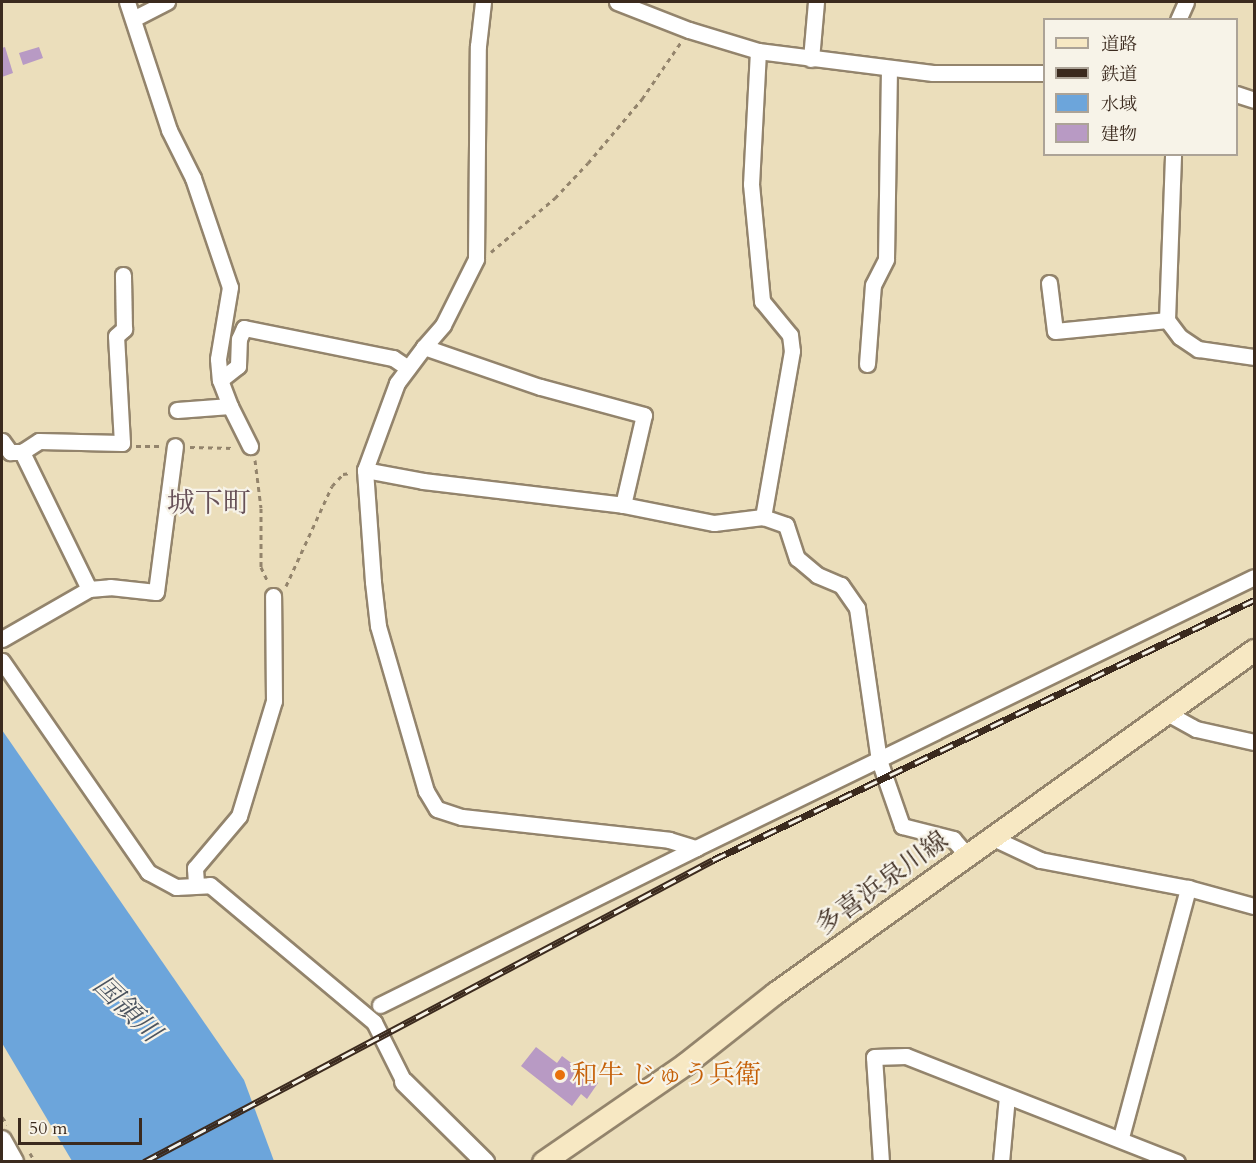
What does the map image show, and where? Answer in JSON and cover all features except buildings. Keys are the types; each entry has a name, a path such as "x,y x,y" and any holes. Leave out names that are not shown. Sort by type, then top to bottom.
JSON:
{"main road":[{"name":"多喜浜泉川線","path":"543,1161 685,1064 775,993 1254,650"}],"street":[{"path":"127,2 135,18 169,130 193,178 230,287 218,359 220,380 250,446"},
{"path":"135,18 167,2"},
{"path":"483,2 478,46 476,259 443,325 397,383 364,470 378,626 426,791 437,809 462,817 669,840 696,848"},
{"path":"617,2 689,30 758,51 889,69 1043,73"},
{"path":"811,59 816,2"},
{"path":"1179,18 1186,2"},
{"path":"758,51 751,184 762,301 790,335 792,351 763,517"},
{"path":"867,364 873,285 886,259 889,69"},
{"path":"1238,95 1254,100"},
{"path":"1173,156 1167,321 1180,337 1198,349 1254,357"},
{"path":"2,441 10,452 22,452 39,441 122,443 116,336 124,329 123,275"},
{"path":"1049,283 1055,331 1167,321"},
{"path":"220,380 238,366 239,339 244,328 393,358 408,368"},
{"path":"424,347 540,387 644,415 623,505"},
{"path":"177,410 230,406"},
{"path":"2,639 90,589 156,592 176,446"},
{"path":"22,452 90,589"},
{"path":"364,470 423,481 623,505 714,524 763,517 786,525 797,558 817,575 841,585 856,608 879,760 902,826 953,839 967,855"},
{"path":"380,1005 696,848 1254,577"},
{"path":"196,883 195,868 239,816 274,700 273,596"},
{"path":"2,661 148,873 176,887 196,883 210,885 374,1022 404,1082 485,1161"},
{"path":"1167,713 1196,729 1254,742"},
{"path":"991,837 1009,849 1040,860 1188,888 1254,906"},
{"path":"1121,1137 1188,888"},
{"path":"881,1161 874,1057 922,1059 1006,1096 1121,1137 1177,1161"},
{"path":"1001,1161 1006,1096"},
{"path":"2,1140 14,1161"}],"path":[{"path":"476,259 487,255 546,206 588,164 642,99 689,30"},
{"path":"250,446 259,484 261,567 273,596 284,589 295,571 332,486 344,474 364,470"}],"water":[{"name":"国領川","path":"2,730 244,1080 274,1161 72,1161 2,1043"}],"railway":[{"path":"144,1162 713,860 1254,600"}],"place":[{"name":"和牛 じゅう兵衛","path":"560,1075"}],"district":[{"name":"城下町","path":"209,503"}]}
